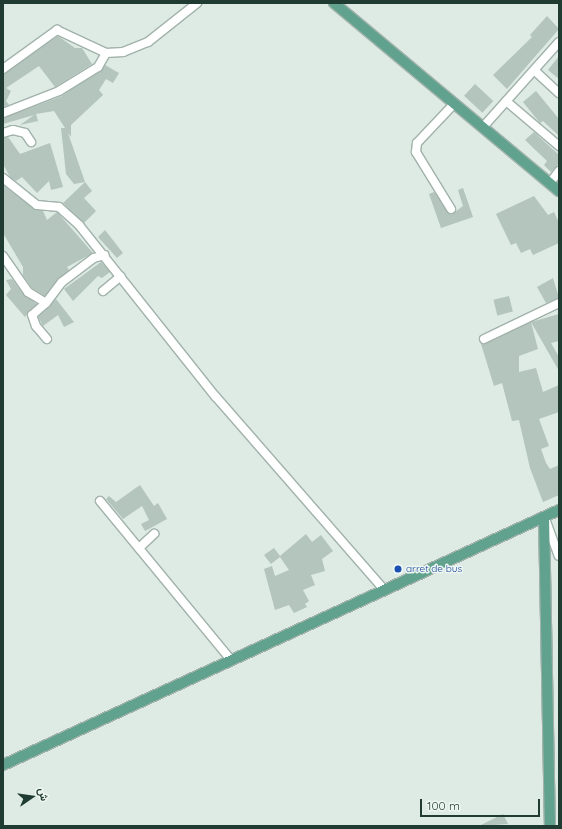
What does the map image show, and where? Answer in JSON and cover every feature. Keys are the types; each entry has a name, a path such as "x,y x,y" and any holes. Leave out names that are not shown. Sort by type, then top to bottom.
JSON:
{"main road":[{"path":"334,3 559,191"},
{"path":"3,765 559,510"},
{"path":"544,517 550,826"}],"street":[{"path":"3,69 57,30 106,53 123,52 148,42 197,3"},
{"path":"483,126 559,42"},
{"path":"3,113 59,91 98,67 106,53"},
{"path":"534,70 559,93"},
{"path":"506,101 559,146"},
{"path":"451,209 416,152 417,143 455,103"},
{"path":"3,133 13,130 25,133 31,142"},
{"path":"550,183 559,171"},
{"path":"3,178 37,204 59,207 105,255 216,397 385,591"},
{"path":"47,339 36,326 32,314 46,303 62,282 94,258 105,255"},
{"path":"3,256 28,292 46,303"},
{"path":"103,291 121,276"},
{"path":"484,339 559,303"},
{"path":"100,501 231,660"},
{"path":"544,517 559,556"},
{"path":"139,548 154,534"}],"building":[{"path":"547,16 559,29 507,89 493,75 532,37 530,35"},
{"path":"58,36 75,48 82,48 92,64 55,87 39,66 6,88 11,91 6,101 9,105 3,107 3,74"},
{"path":"559,56 559,79 548,70"},
{"path":"105,65 119,73 113,83 106,79 99,90 103,95 71,125 71,137 68,133 85,182 74,184 66,174 61,128 65,128 54,111 36,114 38,121 20,125 34,115 3,124 3,118 62,96"},
{"path":"475,84 493,101 482,113 464,96"},
{"path":"536,91 559,119 559,136 543,121 540,123 523,102"},
{"path":"534,132 559,155 559,164 551,172 544,165 547,161 525,140"},
{"path":"8,137 20,154 50,143 63,187 51,190 49,181 37,193 22,177 16,181 10,177 3,164 3,138"},
{"path":"85,182 92,191 84,198 96,211 84,223 63,203"},
{"path":"3,185 34,209 43,211 47,220 57,212 93,253 67,267 69,270 45,296 32,288 23,275 23,267 3,233"},
{"path":"463,188 473,217 441,228 429,194 434,192 452,214 463,206 458,190"},
{"path":"534,196 548,215 554,212 559,223 559,243 533,255 530,249 521,253 516,243 511,245 496,214"},
{"path":"105,230 123,253 117,258 98,237"},
{"path":"101,262 110,272 102,278 98,276 73,301 64,289"},
{"path":"553,278 559,298 546,303 537,287"},
{"path":"12,279 24,295 37,304 25,317 6,295 11,289 6,280"},
{"path":"509,296 513,312 497,315 493,300"},
{"path":"56,299 74,322 64,327 58,315 43,326 38,317"},
{"path":"559,314 559,341 551,343 559,357 559,371 531,322"},
{"path":"531,322 538,349 519,356 519,372 536,368 543,392 559,385 559,412 539,419 549,446 541,449 546,463 550,469 559,465 559,495 543,502 530,468 519,420 512,421 502,383 494,386 481,344"},
{"path":"140,485 154,506 158,503 167,519 145,531 141,524 149,520 142,506 123,519 106,499 109,496 116,502"},
{"path":"306,534 312,542 321,535 333,551 322,559 325,571 311,575 315,585 303,590 309,601 305,604 307,607 294,613 289,605 275,610 264,569 272,566 275,576 289,570 280,557 271,564 264,555 274,548 280,556"},
{"path":"503,814 508,824 479,826"}],"place":[{"name":"arret de bus","path":"398,569"}]}
